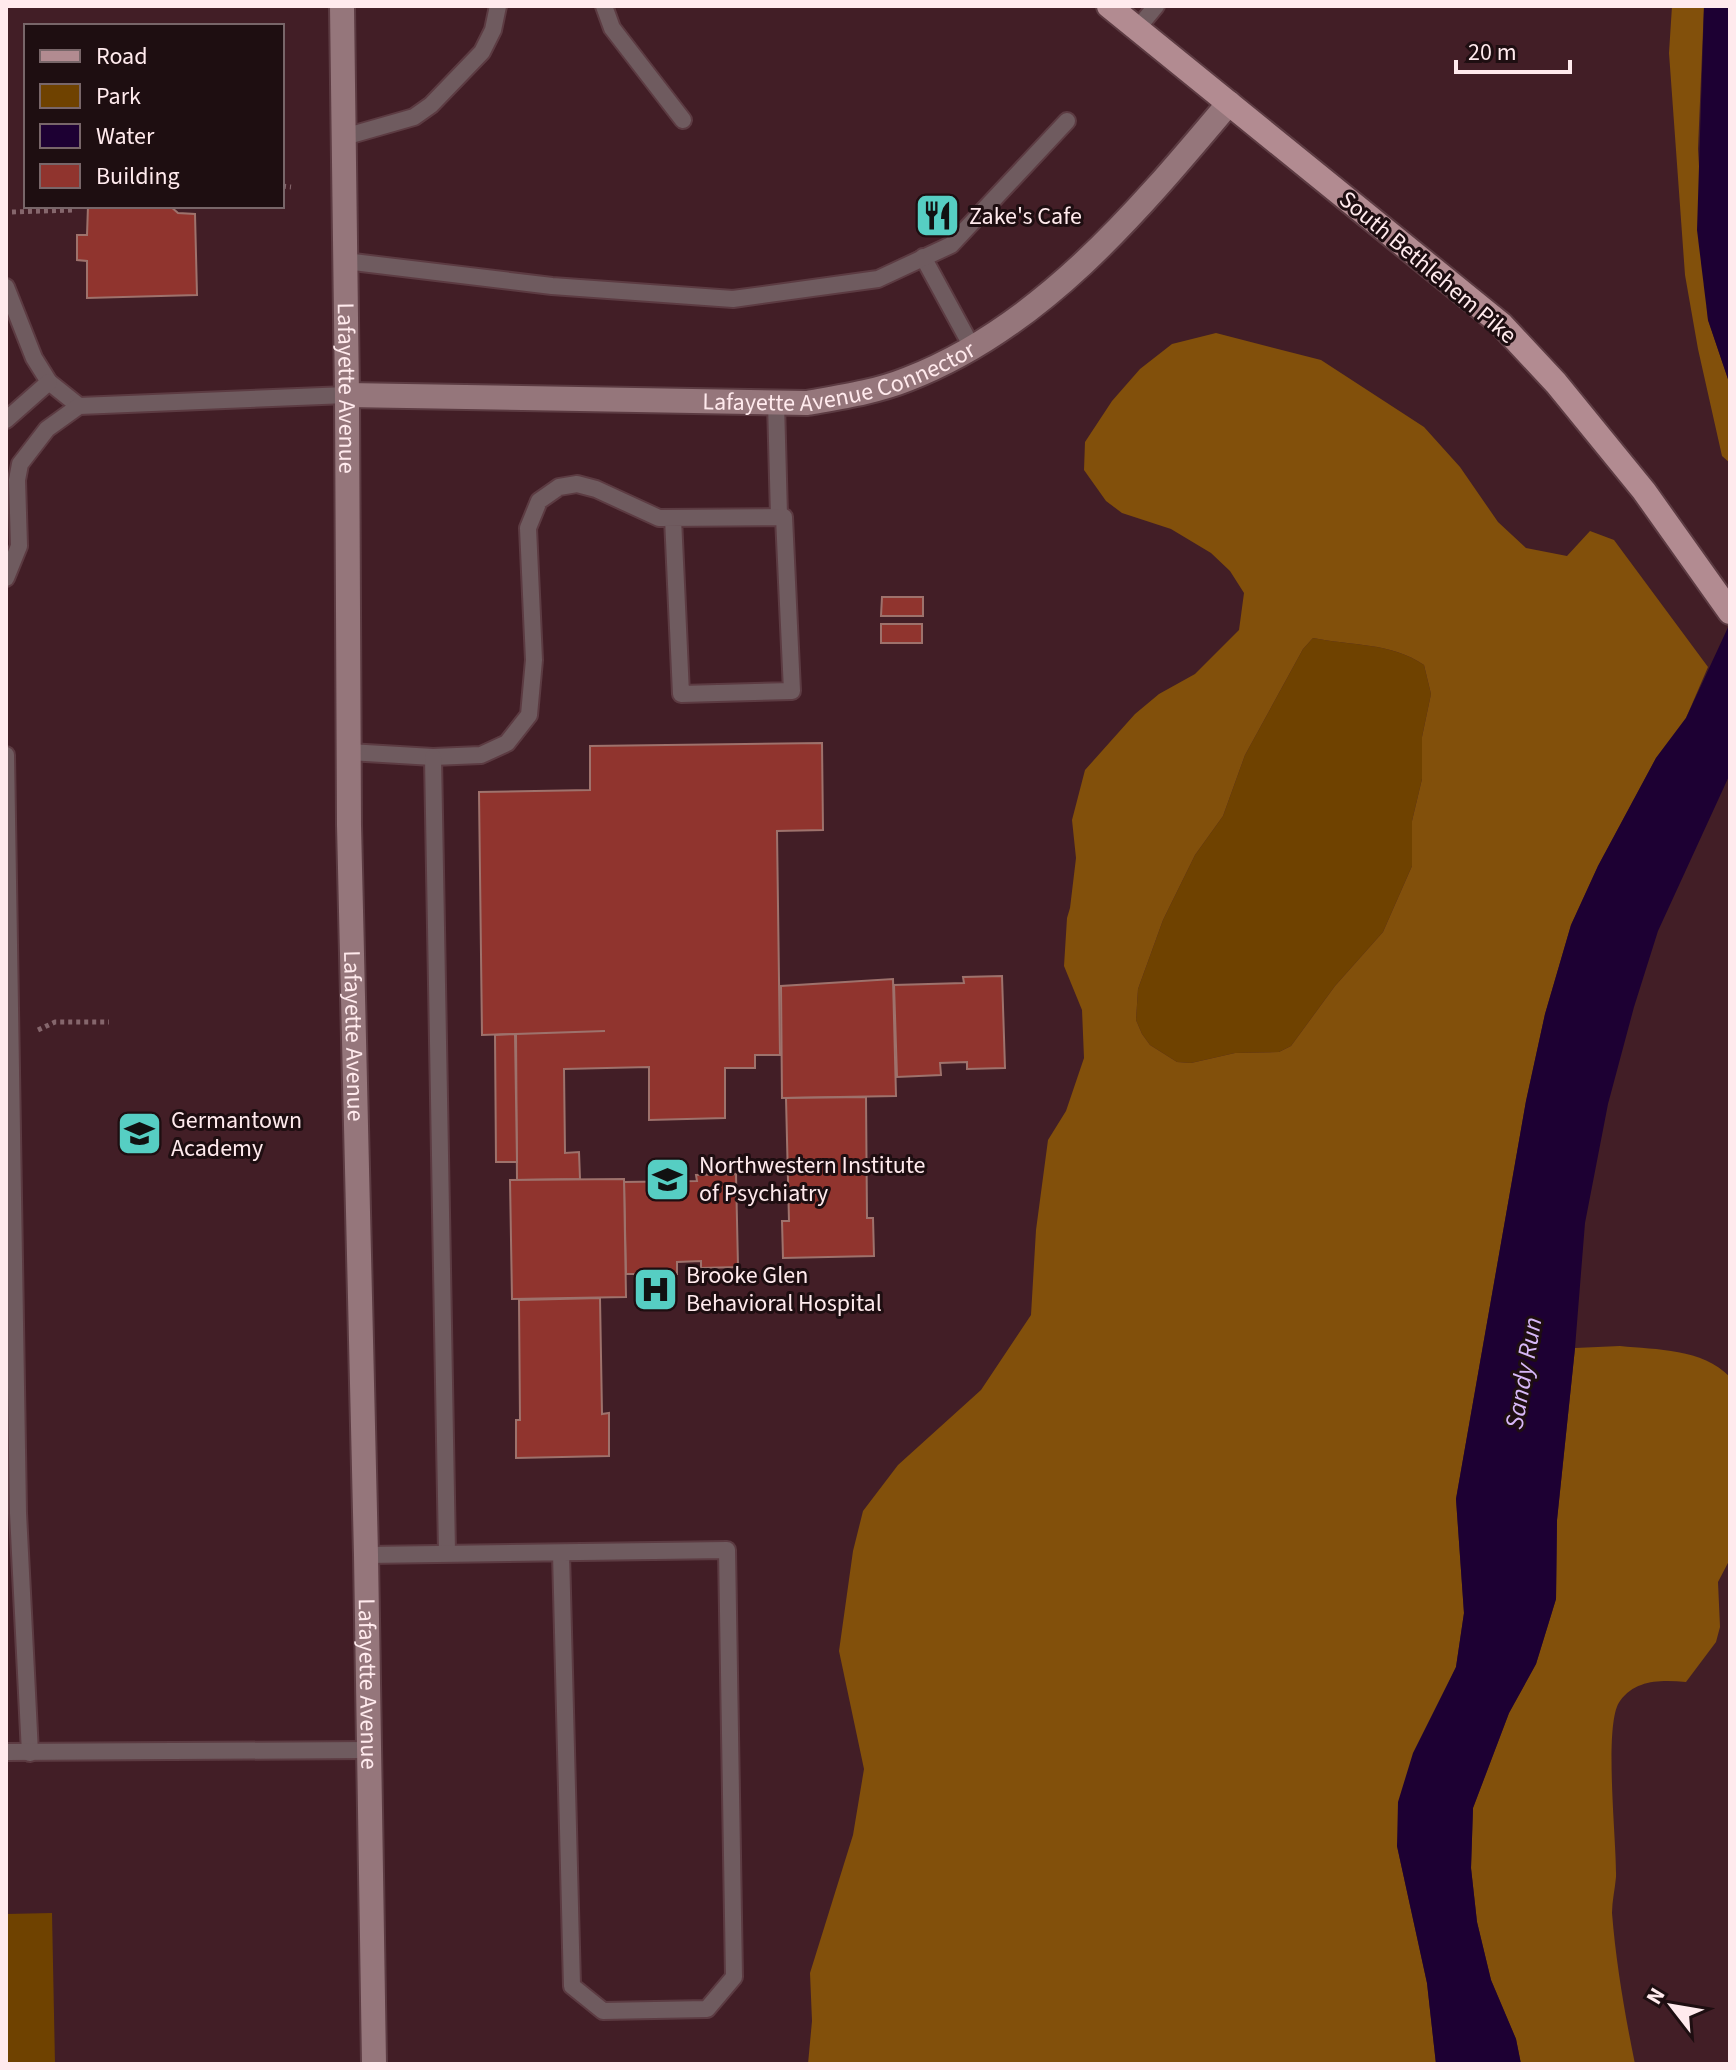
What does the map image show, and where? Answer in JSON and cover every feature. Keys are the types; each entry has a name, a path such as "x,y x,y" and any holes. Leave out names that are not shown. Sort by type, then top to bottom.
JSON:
{"main road":[{"name":"Lafayette Avenue","path":"342,6 349,752 374,2064"},
{"name":"South Bethlehem Pike","path":"1109,6 1501,324 1607,444 1730,612"},
{"name":"Lafayette Avenue Connector","path":"347,395 807,403 907,380 972,347 1014,320 1099,249 1159,187 1229,103"}],"lane":[{"path":"344,137 414,117 431,105 482,52 493,30 498,6"},
{"path":"604,6 612,28 683,120"},
{"path":"1137,29 1156,6"},
{"path":"345,261 552,286 733,299 878,279 951,245 1067,121"},
{"path":"923,257 972,347"},
{"path":"6,287 34,358 49,382 79,406"},
{"path":"6,420 49,382"},
{"path":"6,578 19,546 17,480 20,464 47,429 79,406 347,395"},
{"path":"776,403 779,516"},
{"path":"349,752 433,757 481,755 507,743 529,715 534,660 528,528 539,501 559,487 577,484 625,501 659,518 784,517 792,691 681,694 673,518"},
{"path":"6,755 18,1513 30,1753"},
{"path":"433,757 447,1553"},
{"path":"366,1555 727,1550 734,1977 707,2009 603,2011 572,1986 561,1553"},
{"path":"6,1752 369,1750"}],"path":[{"path":"284,186 291,187"},
{"path":"12,212 76,210"},
{"path":"38,1030 55,1022 109,1022"}],"green space":[{"path":"1313,638 1384,648 1424,665 1431,694 1422,737 1422,779 1412,821 1412,866 1383,932 1335,986 1291,1046 1279,1052 1235,1053 1191,1063 1177,1062 1150,1045 1142,1034 1136,1020 1138,989 1163,920 1195,855 1223,816 1245,755 1303,649"},
{"path":"52,1913 55,2064 6,2064 6,1914"}],"shaded area":[{"path":"1672,6 1704,6 1698,149 1708,320 1730,385 1730,463 1722,456 1685,275 1669,53"},
{"path":"1216,333 1321,360 1424,427 1460,467 1498,522 1526,548 1567,556 1590,531 1614,540 1708,667 1686,718 1656,758 1598,866 1571,925 1545,1014 1526,1101 1456,1499 1464,1613 1456,1667 1436,1710 1397,1846 1427,1983 1436,2064 808,2064 812,2021 810,1973 853,1835 864,1769 839,1651 853,1551 863,1511 898,1465 981,1390 1031,1315 1036,1230 1048,1140 1066,1111 1084,1058 1082,1010 1064,966 1076,858 1072,820 1085,770 1135,714 1159,694 1195,674 1239,630 1244,593 1230,571 1211,553 1171,529 1122,513 1106,501 1084,470 1085,442 1112,401 1140,369 1172,344","holes":["1313,638 1384,648 1424,665 1431,694 1422,737 1422,779 1412,821 1412,866 1383,932 1335,986 1291,1046 1279,1052 1235,1053 1191,1063 1177,1062 1150,1045 1142,1034 1136,1020 1138,989 1163,920 1195,855 1223,816 1245,755 1303,649"]},
{"path":"1620,1346 1693,1356 1706,1360 1730,1377 1730,1559 1718,1582 1720,1627 1716,1642 1686,1682 1659,1681 1634,1688 1620,1701 1615,1713 1612,1757 1616,1877 1612,1913 1621,1989 1635,2064 1521,2064 1516,2039 1491,1980 1477,1922 1471,1868 1473,1808 1509,1713 1536,1664 1556,1599 1557,1520 1575,1348"}],"water":[{"path":"1704,6 1730,6 1730,385 1708,320 1697,230"},
{"name":"Sandy Run","path":"1730,623 1730,774 1658,931 1608,1104 1585,1223 1557,1520 1556,1599 1536,1664 1509,1713 1473,1808 1471,1868 1477,1922 1491,1980 1516,2039 1521,2064 1436,2064 1427,1983 1397,1846 1398,1802 1413,1753 1456,1667 1464,1613 1456,1499 1526,1101 1545,1014 1571,925 1598,866 1656,758 1686,718"}],"building":[{"path":"88,208 172,208 178,213 195,214 197,295 87,298 87,261 77,260 77,235 87,235"},
{"path":"882,597 923,597 923,616 881,616"},
{"path":"881,624 922,624 922,643 881,643"},
{"path":"822,743 823,830 777,831 780,1055 755,1055 755,1068 725,1068 725,1118 649,1120 649,1067 564,1069 565,1153 579,1152 580,1179 517,1180 516,1034 605,1031 482,1035 479,792 590,790 590,746"},
{"path":"1002,976 1005,1068 967,1069 967,1062 940,1063 941,1075 897,1077 894,985 964,983 963,977"},
{"path":"893,979 896,1096 782,1098 781,986"},
{"path":"515,1034 517,1162 496,1162 495,1035"},
{"name":"Brooke Glen Behavioral Hospital","path":"866,1097 867,1218 873,1218 874,1256 783,1258 782,1221 789,1221 786,1098"},
{"name":"Brooke Glen Behavioral Hospital","path":"736,1174 738,1267 701,1268 701,1261 677,1262 677,1274 626,1274 624,1182 697,1181 696,1175"},
{"name":"Brooke Glen Behavioral Hospital","path":"624,1179 626,1297 512,1299 510,1180"},
{"path":"600,1298 602,1414 609,1413 609,1456 516,1458 516,1420 520,1420 519,1300"}],"place":[{"name":"Zake's Cafe","path":"938,216"},
{"name":"Germantown Academy","path":"140,1134"},
{"name":"Northwestern Institute of Psychiatry","path":"668,1179"},
{"name":"Brooke Glen Behavioral Hospital","path":"655,1289"}]}
